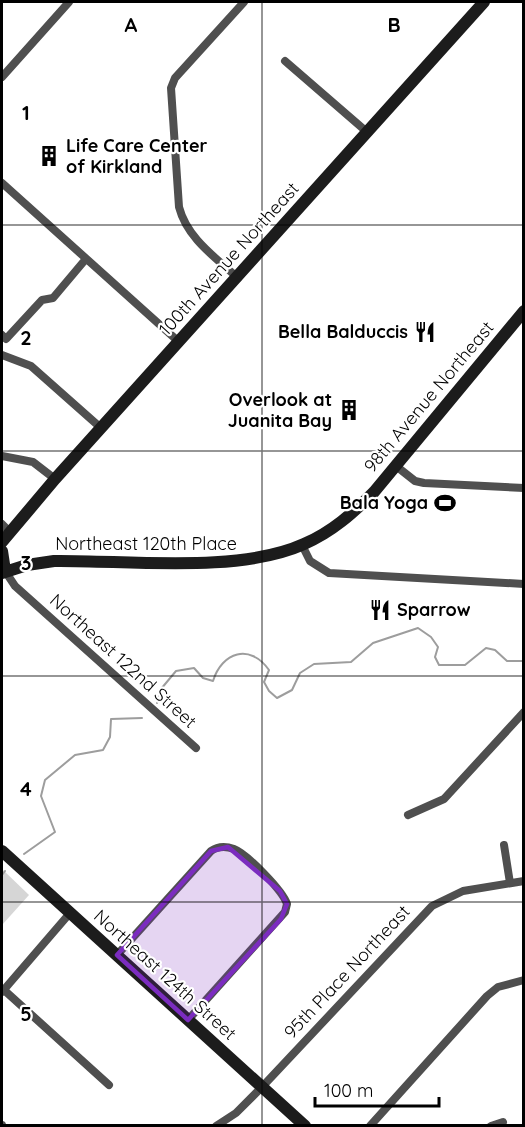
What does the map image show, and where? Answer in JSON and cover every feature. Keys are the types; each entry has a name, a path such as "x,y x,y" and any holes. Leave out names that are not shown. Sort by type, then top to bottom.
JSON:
{"street":[{"path":"2,77 69,2"},
{"path":"238,278 190,233 183,221 179,207 171,88 175,78 244,2"},
{"name":"100th Avenue Northeast","path":"2,542 5,528 55,478 238,278 484,2"},
{"path":"285,61 366,132"},
{"path":"2,183 85,260 179,342"},
{"path":"2,335 6,339 40,302 53,298 85,260"},
{"name":"98th Avenue Northeast","path":"302,546 347,518 396,466 524,311"},
{"path":"2,355 31,366 101,428"},
{"path":"2,456 33,462 55,478"},
{"path":"396,466 415,481 424,483 524,488"},
{"path":"302,546 310,561 329,573 524,585"},
{"name":"Northeast 120th Place","path":"3,572 54,561 243,562 302,546"},
{"path":"2,550 3,572"},
{"name":"Northeast 122nd Street","path":"3,572 15,586 196,748"},
{"path":"408,815 444,799 524,712"},
{"path":"504,845 510,883"},
{"path":"117,956 211,851 220,846 236,850 280,891 287,904 281,919 188,1020"},
{"name":"Northeast 124th Street","path":"2,851 304,1125"},
{"name":"95th Place Northeast","path":"216,1125 236,1113 262,1087 417,919 432,906 463,891 524,881"},
{"path":"70,913 3,992 109,1085"},
{"path":"370,1125 487,996 498,987 524,980"},
{"path":"491,1125 503,1122"}],"highlighted area":[{"path":"228,847 280,891 287,904 281,919 188,1020 117,955 211,851"}],"shaded area":[{"path":"2,869 29,895 2,925"}],"waterway":[{"path":"157,703 161,689 176,671 194,668 203,678 213,681 223,663 237,654 254,656 262,662 269,670 264,682 277,698 292,690 300,673 314,664 351,662 373,643 418,628 431,637 438,647 435,657 439,665 465,665 486,648 495,650 507,661 524,661"},
{"path":"24,854 55,832 41,796 45,780 75,755 103,750 110,737 111,719 142,718"},
{"path":"2,875 5,871"}],"place":[{"name":"Life Care Center of Kirkland","path":"49,156"},
{"name":"Bella Balduccis","path":"425,332"},
{"name":"Overlook at Juanita Bay","path":"349,410"},
{"name":"Bala Yoga","path":"445,503"},
{"name":"Sparrow","path":"380,610"}]}
